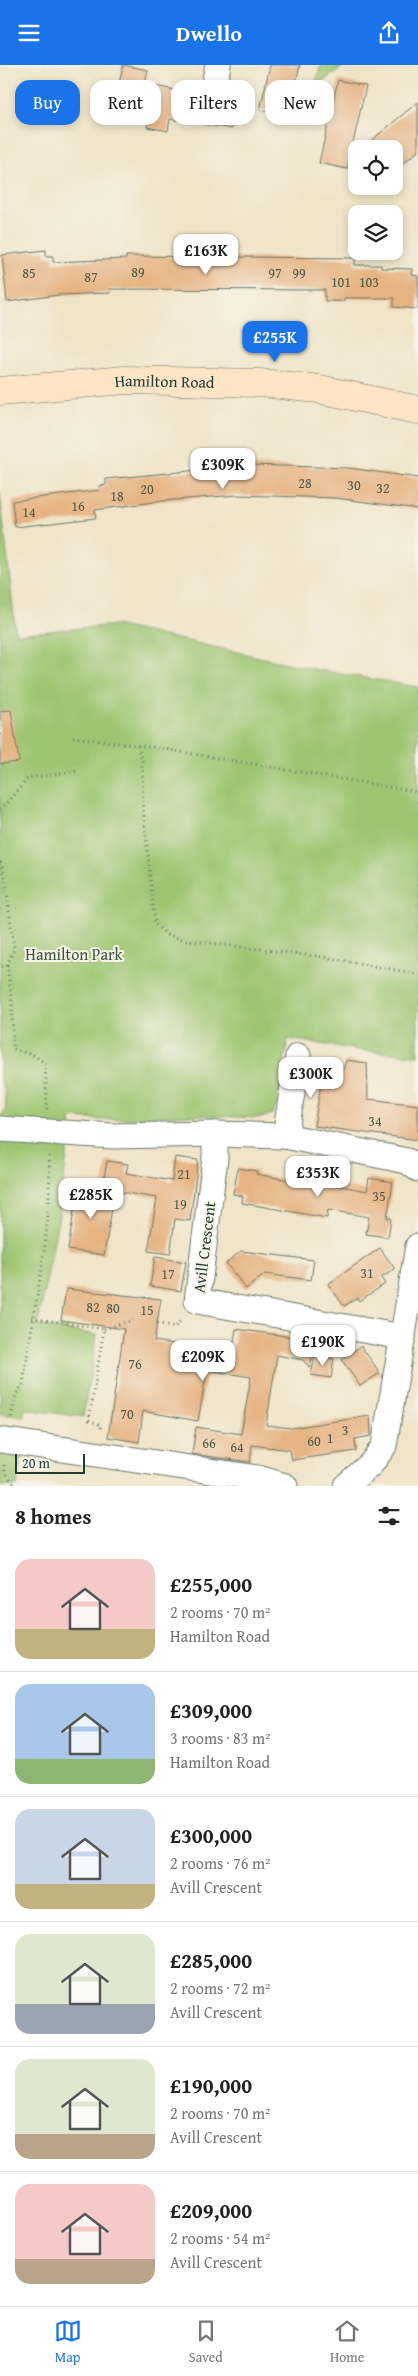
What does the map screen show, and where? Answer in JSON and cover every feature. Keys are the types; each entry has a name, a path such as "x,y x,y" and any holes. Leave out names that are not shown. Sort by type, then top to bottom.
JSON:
{"street":[{"name":"Hamilton Road","path":"0,391 125,380 260,383 319,389 418,410"},
{"path":"284,1136 298,1056"},
{"path":"0,1129 113,1136 215,1134 284,1136 407,1161 418,1169"},
{"name":"Avill Crescent","path":"215,1134 215,1158 196,1301 403,1337"},
{"path":"346,1486 371,1464 384,1446 418,1246"},
{"path":"4,1440 96,1454 158,1475 258,1478 285,1486"}],"path":[{"path":"73,737 418,792"},
{"path":"138,746 142,761 143,807 155,923 166,935 186,940 323,957 418,974"},
{"path":"0,810 28,778 79,771"},
{"path":"0,862 5,877 14,949 7,965 12,1002 13,1049 33,1055 44,1063 51,1189 23,1385 16,1394 4,1440 5,1472 15,1486"},
{"path":"0,967 7,965"},
{"path":"32,1318 104,1329 133,1320"},
{"path":"96,1454 101,1425 89,1420 104,1329"}],"green space":[{"path":"321,65 345,65 325,80 316,80"},
{"name":"Hamilton Park","path":"0,493 16,634 115,625 313,669 418,687 418,1055 367,1051 288,1039 277,1104 272,1114 261,1118 188,1115 101,1120 72,1118 59,1215 38,1325 97,1335 83,1417 25,1409 23,1417 0,1414 0,1117 6,1109 5,1091 0,1079"},
{"path":"0,1440 22,1443 17,1486 0,1486"}],"building":[{"path":"123,65 148,70 146,80 120,80"},
{"path":"270,65 300,65 296,80 267,80"},
{"path":"338,80 366,86 354,140 348,140 347,169 319,163 328,125 334,125 334,97"},
{"path":"161,87 171,89 171,119 168,131 147,127 147,125 161,125"},
{"path":"265,88 265,111 260,110"},
{"path":"418,102 418,151 403,164 403,140 372,140"},
{"path":"207,125 233,125 232,129"},
{"path":"46,250 46,256 53,256 53,262 126,259 126,256 348,258 348,260 355,260 355,265 381,265 381,268 412,269 411,275 418,276 418,309 394,307 394,298 344,298 344,301 325,301 325,290 109,289 110,293 59,295 7,302 2,255"},
{"path":"251,465 349,468 418,478 418,509 336,498 237,495 162,501 95,510 96,518 15,527 12,501 100,490 99,486 106,485 106,479"},
{"path":"11,710 19,762 0,764 0,711"},
{"path":"346,1060 367,1063 368,1099 418,1105 418,1140 314,1126 324,1067 343,1071"},
{"path":"175,1157 198,1160 190,1221 175,1219 170,1254 148,1251 157,1198 102,1189 107,1161 128,1164 126,1173 172,1181"},
{"path":"238,1168 257,1171 256,1174 294,1181 294,1177 367,1191 369,1178 393,1182 387,1218 391,1218 388,1237 366,1234 369,1217 328,1210 327,1218 242,1203 243,1196 233,1194"},
{"path":"78,1185 115,1191 104,1255 68,1250"},
{"path":"380,1248 395,1269 381,1278 385,1284 359,1301 357,1298 344,1306 328,1284"},
{"path":"241,1251 314,1260 311,1280 265,1274 246,1289 226,1263"},
{"path":"155,1257 186,1262 181,1291 150,1286"},
{"path":"66,1289 161,1299 154,1341 232,1353 236,1329 315,1340 310,1368 303,1360 277,1355 266,1425 291,1428 370,1416 371,1436 355,1439 356,1451 292,1460 290,1450 252,1445 250,1462 192,1454 196,1427 241,1434 251,1377 207,1370 198,1421 143,1411 139,1442 108,1437 124,1329 61,1320"},
{"path":"361,1346 380,1373 360,1386 342,1360"},
{"path":"315,1356 334,1359 331,1378 311,1375"}]}
